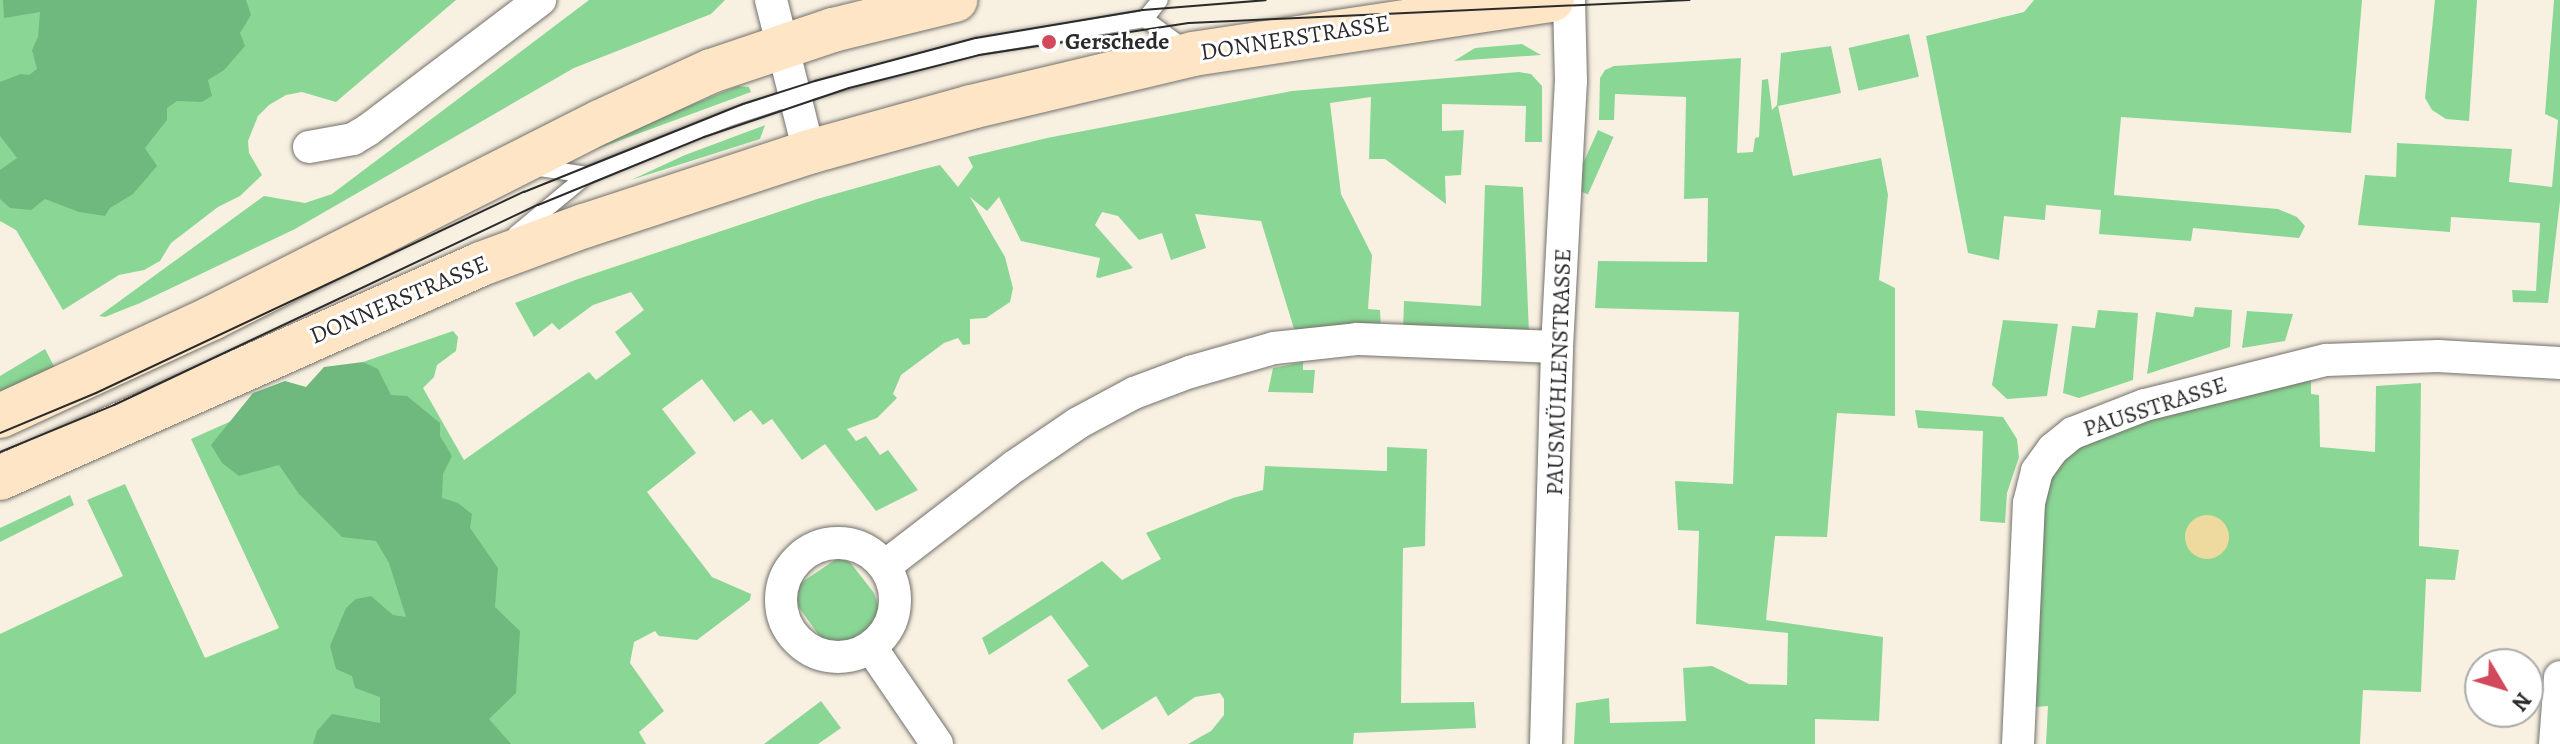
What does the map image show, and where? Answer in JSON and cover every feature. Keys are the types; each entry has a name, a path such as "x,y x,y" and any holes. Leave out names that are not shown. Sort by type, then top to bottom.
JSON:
{"main road":[{"path":"0,416 253,298 699,76 783,46 955,0"},
{"name":"DONNERSTRASSE","path":"0,478 481,264 584,226 809,152 1046,88 1193,54 1552,0"}],"street":[{"path":"309,147 353,139 368,130 540,0"},
{"path":"771,0 809,152"},
{"name":"PAUSMÜHLENSTRASSE","path":"1546,744 1557,347 1571,81 1569,0"},
{"path":"885,566 1015,466 1078,423 1134,393 1190,372 1274,348 1357,339 1557,347"},
{"name":"PAUSSTRASSE","path":"2018,744 2029,503 2037,471 2053,449 2073,433 2145,405 2326,360 2423,355 2560,363"},
{"path":"854,544 869,551 885,566 895,590 894,616 872,649 848,657 828,657 803,646 785,622 781,606 782,588 796,560 823,545 854,544"},
{"path":"872,649 937,744"},
{"path":"2555,744 2560,677"}],"lane":[{"path":"481,264 587,175 794,96 978,46 1145,19 1160,0"},
{"path":"1145,19 1193,54"},
{"path":"517,164 587,175"}],"green space":[{"path":"0,0 456,0 336,102 302,92 286,95 269,105 258,116 248,141 249,153 262,175 240,196 218,207 171,243 160,261 144,270 119,275 63,310 16,230 0,221"},
{"path":"3,0 246,0 251,15 240,33 245,46 224,70 208,80 212,96 202,102 177,101 167,108 167,120 145,148 157,166 133,194 110,208 105,216 79,212 45,199 31,210 10,208 0,199 0,170 17,158 0,136 0,82 21,74 29,75 37,69 32,50 38,37 40,12 4,18"},
{"path":"589,0 725,0 711,14 574,68 295,229 140,303 105,317 99,316 264,196 305,203 332,194"},
{"path":"2034,0 2362,0 2351,133 2121,117 2114,195 2278,209 2297,217 2305,226 2299,238 2193,228 2191,241 2099,234 2101,210 2046,205 2045,220 2004,216 1999,260 1968,253 1926,36 2024,12"},
{"path":"2435,0 2477,0 2469,121 2446,119 2432,110 2425,98"},
{"path":"2554,0 2560,0 2560,201 2548,303 2513,302 2512,290 2536,291 2540,223 2451,217 2450,232 2358,225 2365,175 2396,177 2397,143 2512,149 2509,182 2552,187 2558,120 2545,114"},
{"path":"1909,34 1919,77 1858,91 1849,48"},
{"path":"1522,44 1541,55 1454,61 1475,48"},
{"path":"1831,46 1841,93 1778,106 1793,176 1881,158 1888,195 1879,280 1895,288 1895,416 1837,413 1827,537 1775,536 1766,620 1883,637 1879,721 1815,719 1815,744 1574,744 1576,703 1609,698 1610,723 1686,721 1683,668 1712,666 1749,684 1787,685 1788,633 1696,624 1699,531 1678,530 1675,481 1733,484 1739,312 1595,308 1598,261 1707,262 1708,198 1684,199 1686,97 1615,94 1614,120 1599,120 1600,78 1605,70 1614,66 1741,58 1737,153 1753,152 1755,138 1759,137 1762,80 1768,79 1772,110 1777,105 1781,53"},
{"path":"1519,72 1531,74 1542,86 1542,142 1525,142 1526,106 1442,104 1442,131 1464,130 1461,175 1445,176 1446,204 1385,159 1369,159 1371,97 1330,103 1341,194 1372,255 1368,309 1380,310 1381,330 1403,330 1404,301 1481,306 1485,185 1523,187 1529,333 1295,332 1261,221 1195,214 1206,248 1171,260 1162,233 1139,240 1118,216 1102,212 1095,225 1133,268 1099,278 1096,277 1100,258 1021,241 999,197 987,211 970,197 1005,257 1013,288 1010,302 986,318 970,319 970,344 963,345 958,338 944,343 901,375 893,394 897,398 877,418 847,429 856,441 866,436 880,455 888,450 918,490 876,511 825,444 802,460 772,419 763,425 751,410 734,422 702,379 662,409 696,453 647,492 712,577 751,594 750,600 697,640 659,636 655,631 634,642 630,663 664,711 639,732 646,744 471,744 363,362 453,331 458,337 456,351 437,365 434,377 423,388 464,460 589,372 596,380 631,354 615,332 644,310 631,292 593,305 559,330 552,323 534,337 515,303 578,279 817,199 940,165 958,187 973,167 968,157 1047,138 1292,91"},
{"path":"738,86 749,87 751,92 586,153 592,145"},
{"path":"765,125 760,139 631,180 685,155"},
{"path":"1598,130 1614,137 1588,194 1572,188"},
{"path":"2195,307 2232,310 2230,347 2147,374 2156,312 2193,317"},
{"path":"2098,310 2138,313 2133,380 2079,398 2063,393 2072,326 2095,328"},
{"path":"2247,311 2293,314 2285,341 2242,348"},
{"path":"2003,320 2058,324 2047,396 2007,399 1992,385"},
{"path":"45,349 57,372 0,398 0,376"},
{"path":"363,362 378,369 391,395 407,396 440,423 440,436 452,456 443,474 442,498 458,503 472,514 470,528 498,568 495,607 520,631 516,693 489,719 511,744 313,744 317,731 332,714 380,723 380,697 355,688 352,676 336,669 330,646 346,608 356,599 371,596 393,615 406,617 389,563 376,541 342,537 299,494 279,465 239,476 222,463 211,445 253,393 285,381 306,387 324,367"},
{"path":"1303,362 1303,370 1315,370 1313,393 1268,392 1273,368"},
{"path":"2311,365 2311,394 2319,395 2320,447 2375,452 2376,386 2421,383 2419,546 2459,550 2455,580 2426,579 2421,692 2363,690 2360,744 2046,744 2048,706 2021,708 2050,442"},
{"path":"355,366 446,744 0,744 0,634 123,576 87,500 125,484 205,658 279,628 191,439"},
{"path":"1915,410 2003,417 2017,439 2019,457 2007,493 2005,523 1980,521 1983,431 1918,428"},
{"path":"1387,447 1427,449 1425,546 1403,548 1401,703 1474,702 1476,728 1354,733 1353,744 1188,744 1211,731 1224,715 1224,699 1220,693 1195,697 1168,716 1156,696 1102,730 1067,680 1089,666 1051,615 989,655 982,638 1102,561 1122,580 1161,559 1146,533 1233,498 1263,490 1265,466 1387,471"},
{"path":"70,495 74,505 0,542 0,528"},
{"path":"838,558 850,562 874,593 880,610 876,623 840,647 823,641 798,606 795,596 799,584"},
{"path":"821,701 841,728 818,744 764,744"}],"sand":[{"path":"2207,515 2223,521 2229,537 2223,553 2207,559 2191,553 2185,537 2191,521"}],"tram line":[{"path":"0,433 96,393 524,192 743,104 815,81 976,38 1143,10 1266,0"},
{"path":"0,452 114,405 538,205 704,137 849,88 979,55 1189,23 1689,0"}],"place":[{"name":"Gerschede","path":"1049,42"}]}
